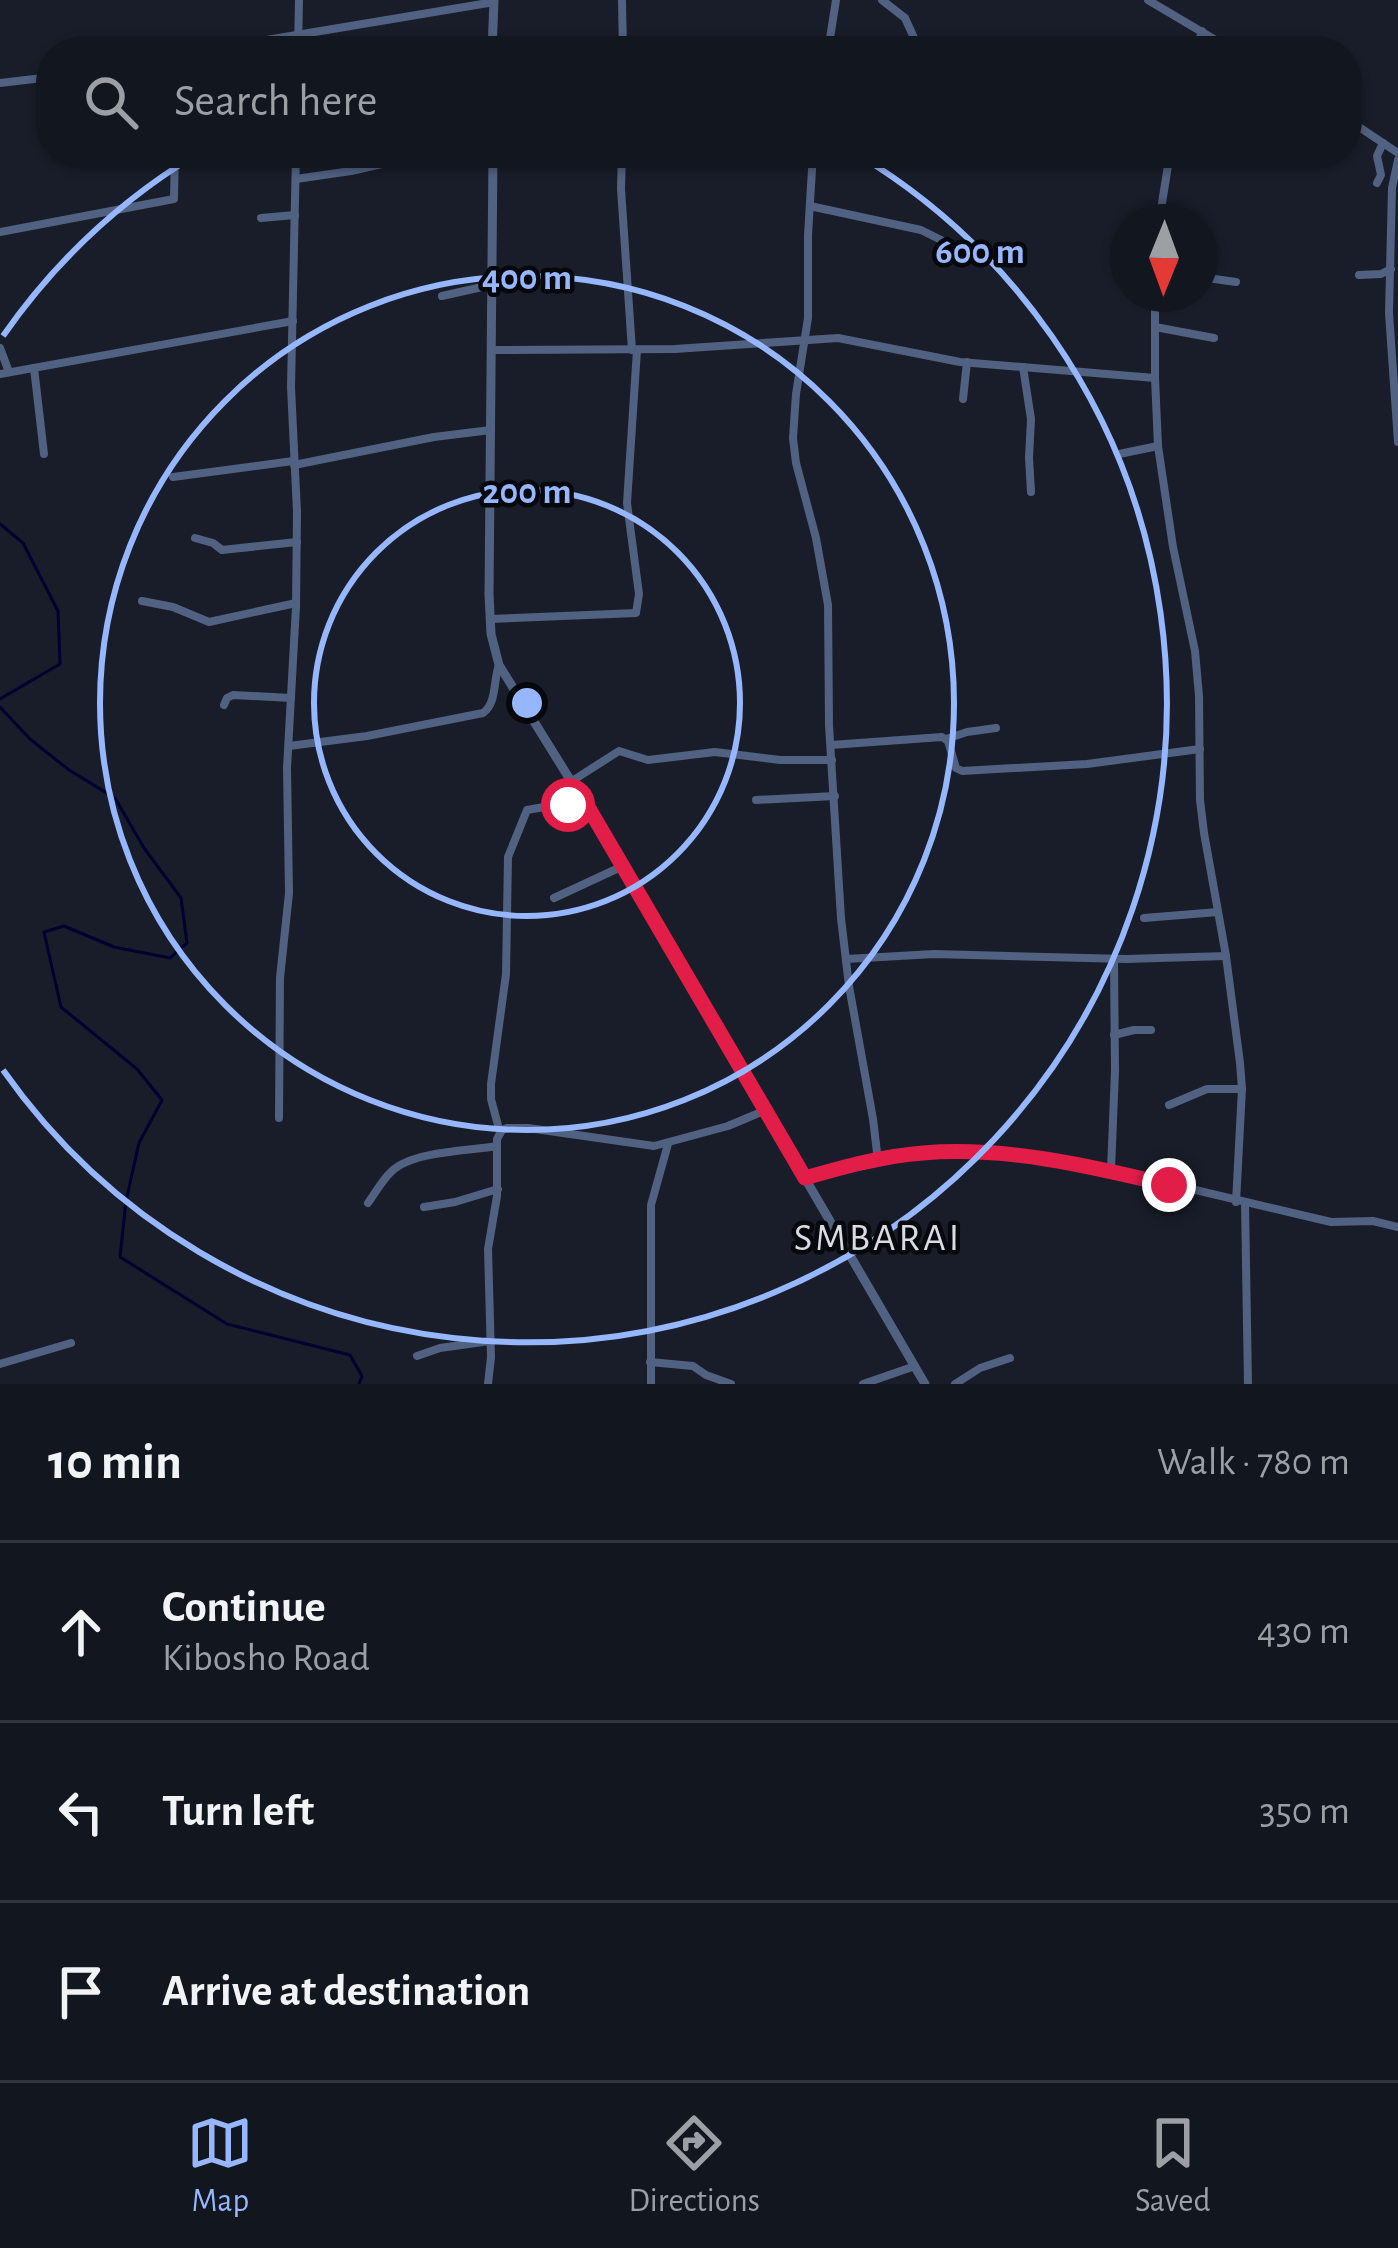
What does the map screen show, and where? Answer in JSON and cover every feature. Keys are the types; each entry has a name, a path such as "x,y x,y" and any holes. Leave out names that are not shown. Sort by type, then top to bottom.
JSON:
{"street":[{"path":"298,35 299,0"},
{"path":"622,0 622,36"},
{"path":"830,36 836,0"},
{"path":"882,0 905,18 913,36"},
{"path":"1148,0 1210,36"},
{"path":"292,36 494,1 493,36"},
{"path":"1200,36 1202,31"},
{"path":"0,83 36,78"},
{"path":"1362,129 1398,157 1392,188 1390,269 1398,442"},
{"path":"1376,183 1382,175 1377,156 1383,143"},
{"path":"0,232 174,199 175,168"},
{"path":"279,1118 280,978 289,893 290,698 296,603 291,387 296,168"},
{"path":"296,179 364,168"},
{"path":"493,168 490,619 499,665 584,800 925,1384"},
{"path":"490,619 636,613 639,594 627,503 634,350 622,168"},
{"path":"812,168 806,339 793,438 828,605 831,745 846,958 878,1161"},
{"path":"1162,204 1168,168"},
{"path":"810,206 921,230 955,247"},
{"path":"261,218 295,215"},
{"path":"1359,275 1390,269"},
{"path":"1218,280 1236,282"},
{"path":"442,296 491,285"},
{"path":"1155,312 1159,446 1173,547 1195,651 1200,800 1242,1089 1240,1202 1248,1384"},
{"path":"0,348 4,373 293,321"},
{"path":"1155,327 1214,338"},
{"path":"491,350 634,350 850,340 967,362 1155,378"},
{"path":"963,398 967,362"},
{"path":"1023,367 1031,419 1031,492"},
{"path":"34,368 44,454"},
{"path":"173,477 294,463 490,430"},
{"path":"1118,454 1159,446"},
{"path":"195,538 213,542 222,550 297,542"},
{"path":"142,601 209,622 296,603"},
{"path":"289,746 483,713 493,702 499,665"},
{"path":"224,705 233,695 290,698"},
{"path":"831,745 946,739 996,728"},
{"path":"946,739 956,768 962,771 1087,764 1200,749"},
{"path":"572,781 619,751 648,760 715,752 832,760"},
{"path":"756,800 835,796"},
{"path":"488,1384 488,1249 500,1133 490,1099 506,974 508,856 527,810 584,800"},
{"path":"554,898 623,866"},
{"path":"1144,917 1218,912"},
{"path":"846,958 1226,956"},
{"path":"1112,1170 1114,958"},
{"path":"1114,1035 1151,1030"},
{"path":"1169,1105 1208,1089 1242,1089"},
{"path":"500,1133 507,1128 528,1128 654,1146 766,1110"},
{"path":"651,1384 651,1205 668,1144"},
{"path":"368,1203 401,1163 497,1146"},
{"path":"805,1178 922,1153 970,1153 1112,1170 1331,1222 1373,1221 1398,1227"},
{"path":"424,1207 497,1189"},
{"path":"417,1356 490,1340"},
{"path":"0,1364 70,1343"},
{"path":"955,1384 980,1368 1010,1358"},
{"path":"650,1362 683,1363 731,1384"},
{"path":"863,1384 915,1366"}],"waterway":[{"path":"0,524 23,543 58,611 60,664 0,699"},
{"path":"0,707 69,770 115,798 181,898 187,943 170,958 114,947 64,926 44,932 61,1007 137,1069 162,1100 139,1143 120,1257 227,1324 350,1355 362,1376 359,1384"}],"district":[{"name":"SMBARAI","path":"878,1236"}],"route":[{"path":"568,805 584,800 805,1178 922,1153 970,1153 1073,1163 1169,1185"}]}
